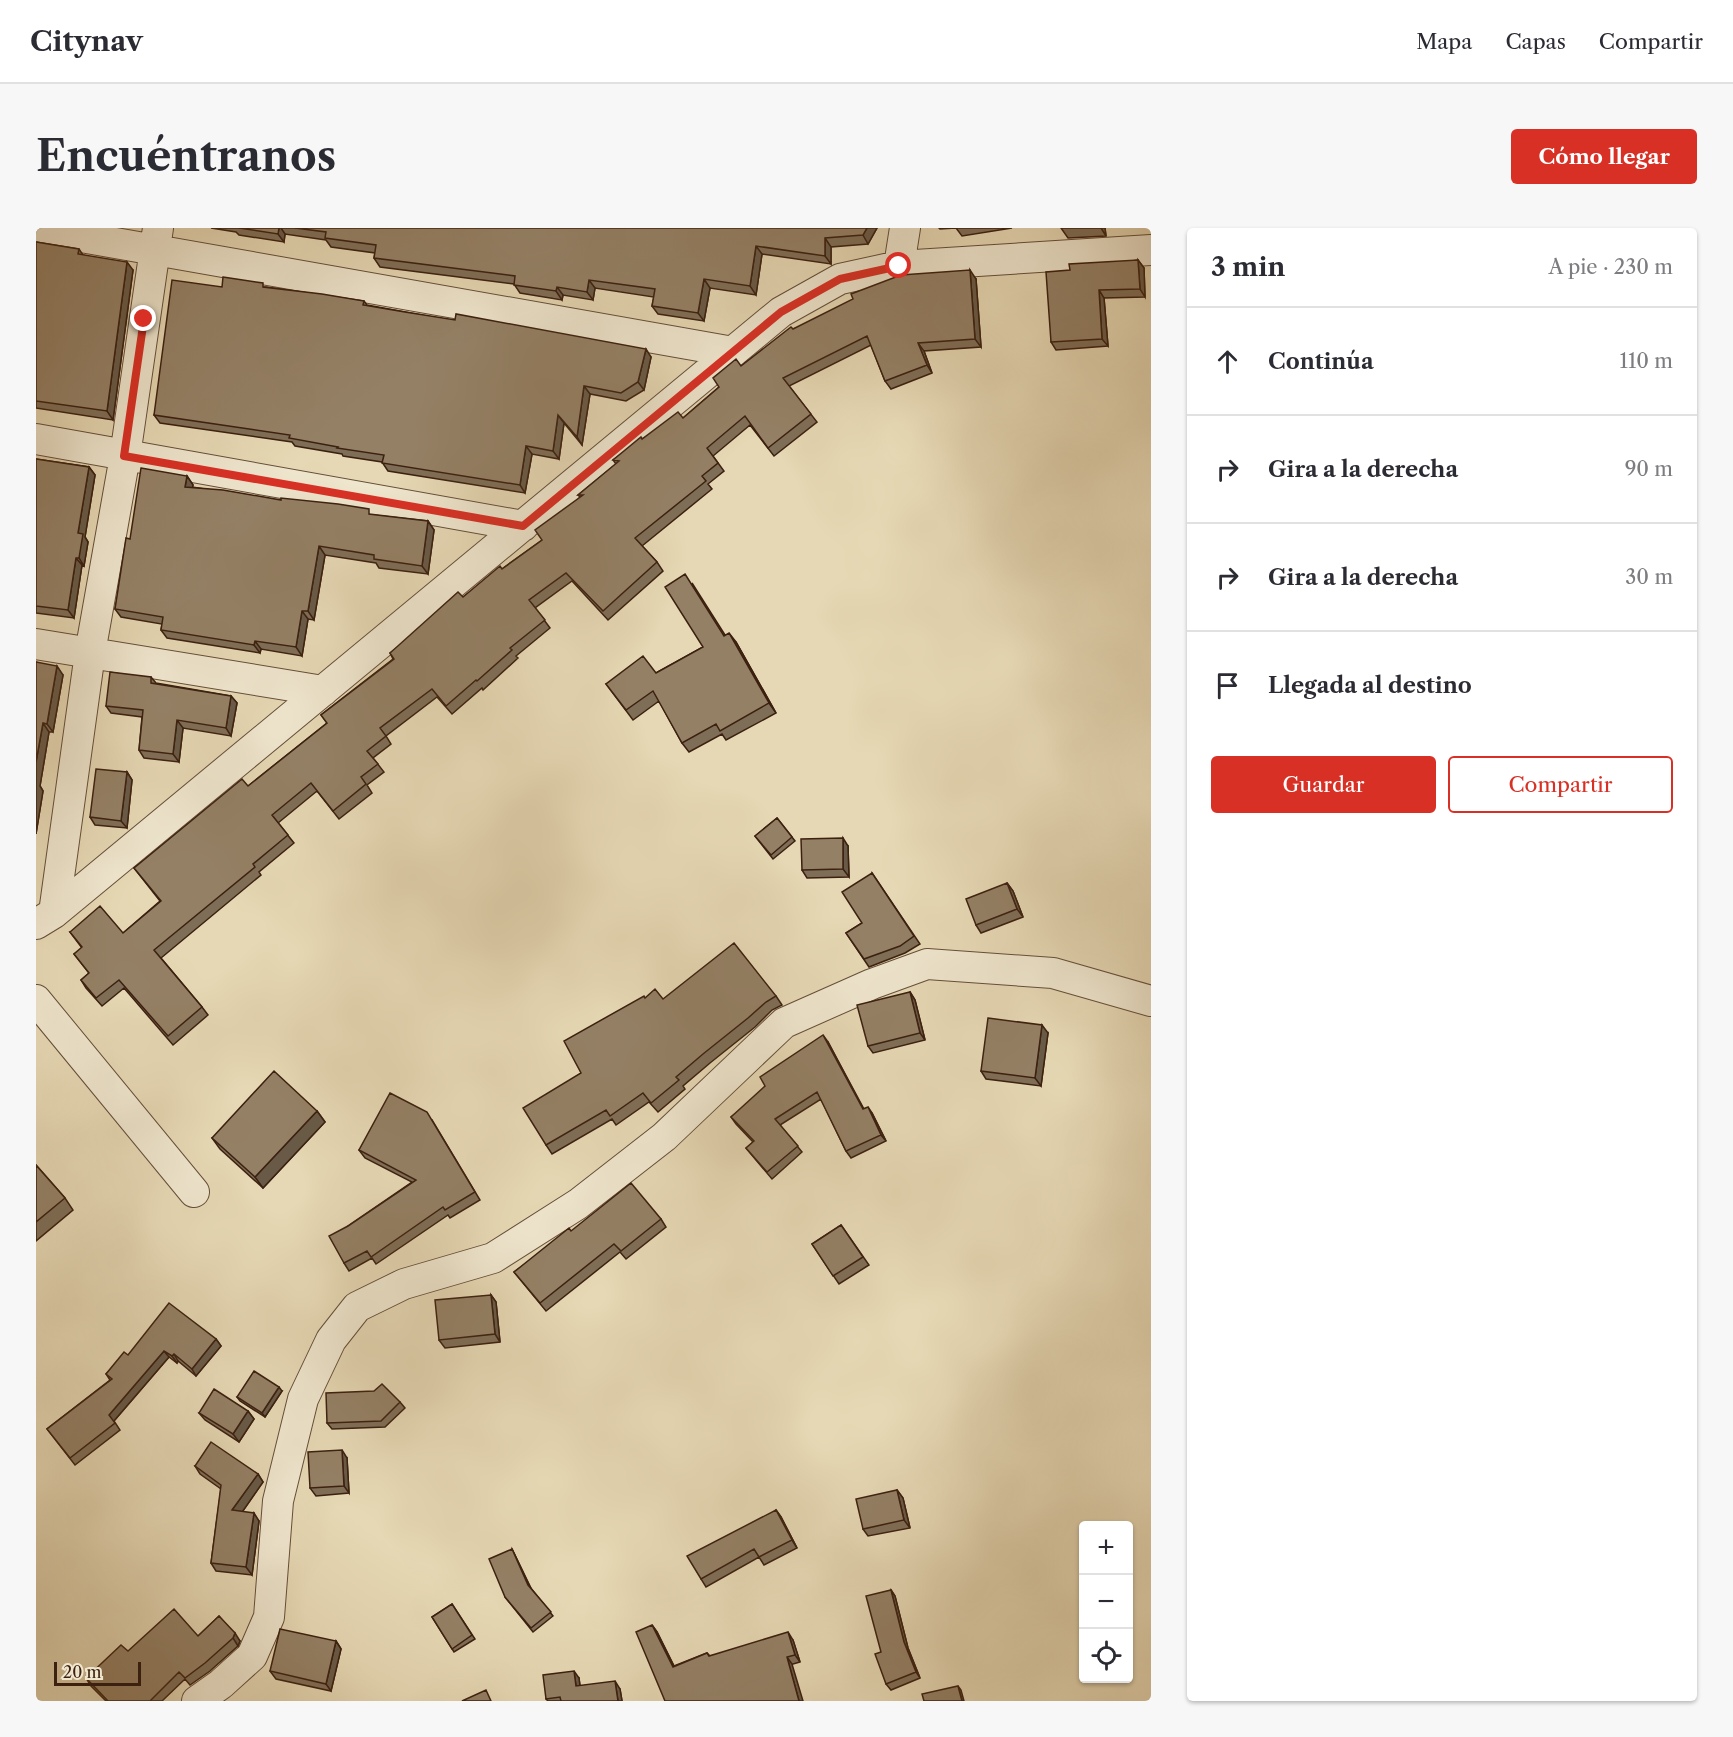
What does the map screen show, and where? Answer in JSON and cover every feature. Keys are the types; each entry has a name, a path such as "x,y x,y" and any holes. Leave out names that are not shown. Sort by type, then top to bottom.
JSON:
{"street":[{"path":"899,266 905,228"},
{"path":"36,229 156,239 733,352"},
{"path":"45,919 124,456 156,239"},
{"path":"45,919 781,312 840,279 899,266 1151,250"},
{"path":"36,440 523,526"},
{"path":"36,644 323,691"},
{"path":"196,1701 221,1684 252,1656 269,1617 278,1501 303,1399 331,1340 357,1307 404,1284 493,1258 578,1204 664,1137 784,1023 872,984 927,964 1053,973 1151,1001"},
{"path":"36,1000 194,1192"}],"building":[{"path":"239,228 279,228 278,234"},
{"path":"295,228 867,228 863,235 825,238 825,256 756,246 750,286 704,279 698,313 652,306 655,289 589,280 587,292 557,287 556,291 514,285 515,276 374,258 376,245 325,238 326,232"},
{"path":"36,242 79,249 78,254 127,262 107,411 36,401"},
{"path":"1138,260 1140,289 1099,290 1102,339 1051,342 1046,272 1070,270 1069,264"},
{"path":"970,270 975,339 918,343 927,365 885,381 867,336 783,378 811,414 768,448 745,416 707,448 718,463 702,476 706,481 635,538 657,562 603,611 566,573 529,600 545,620 510,648 512,650 477,681 446,706 432,689 380,728 386,736 367,751 378,764 361,777 366,784 333,811 311,783 272,815 288,835 253,864 255,867 154,950 202,1007 168,1036 119,980 96,998 81,980 89,973 74,954 82,947 70,932 100,906 123,933 161,901 134,868 242,779 248,786 327,723 321,715 394,659 390,653 458,592 463,597 500,566 502,569 542,540 535,530 583,495 578,495 619,461 613,460 641,437 642,439 678,412 683,418 719,387 713,378 736,359 741,366 791,327 793,329 853,299 851,294 901,275"},
{"path":"223,277 263,283 263,287 364,301 363,305 455,320 456,314 646,349 638,382 621,393 584,386 577,437 558,415 553,451 526,446 520,485 382,463 384,455 289,438 290,435 154,415 172,280 222,287"},
{"path":"36,459 89,467 78,533 83,534 79,558 76,558 68,610 36,606"},
{"path":"141,468 187,476 185,487 223,490 281,500 281,498 338,504 369,509 369,514 428,521 422,566 374,559 374,555 319,546 308,611 302,611 296,647 255,641 254,645 161,630 163,617 115,609 126,538 130,539"},
{"path":"685,574 724,636 729,633 769,703 720,731 716,724 682,743 653,691 626,710 606,684 643,656 656,673 703,647 665,587"},
{"path":"36,662 57,666 47,724 43,723 36,762"},
{"path":"110,672 151,677 151,683 231,696 226,728 177,720 173,754 139,750 143,710 106,706"},
{"path":"96,769 127,772 121,821 90,817"},
{"path":"777,818 792,837 771,855 755,836"},
{"path":"843,838 843,869 802,870 801,839"},
{"path":"872,873 914,936 900,946 864,959 846,933 862,923 842,892"},
{"path":"1007,883 1017,909 976,925 966,899"},
{"path":"734,943 776,996 676,1077 679,1080 651,1103 643,1093 610,1116 606,1110 546,1145 523,1108 581,1073 564,1041 644,996 645,998 655,989 663,999"},
{"path":"910,992 920,1033 868,1046 857,1005"},
{"path":"988,1018 1042,1025 1035,1078 981,1071"},
{"path":"823,1035 863,1109 868,1107 881,1135 846,1151 817,1092 775,1119 798,1146 767,1172 746,1148 754,1141 731,1117 765,1086 760,1077"},
{"path":"274,1071 317,1111 255,1177 212,1138"},
{"path":"390,1093 427,1112 475,1192 445,1210 443,1207 371,1257 367,1251 344,1263 329,1236 348,1226 416,1180 359,1150"},
{"path":"36,1165 65,1198 36,1222"},
{"path":"631,1183 661,1219 621,1251 614,1244 540,1303 514,1272 569,1228 571,1231"},
{"path":"841,1225 863,1257 833,1276 812,1244"},
{"path":"491,1295 495,1334 439,1340 435,1300"},
{"path":"169,1303 216,1339 192,1369 174,1354 172,1356 164,1351 109,1415 115,1423 70,1458 47,1429 112,1379 106,1374 124,1352 128,1355"},
{"path":"254,1371 279,1387 262,1413 237,1397"},
{"path":"382,1384 400,1402 381,1421 327,1423 326,1393 374,1391"},
{"path":"214,1389 248,1411 233,1434 199,1413"},
{"path":"211,1442 258,1474 232,1510 254,1513 246,1567 211,1563 221,1485 195,1466"},
{"path":"342,1450 344,1486 310,1488 308,1452"},
{"path":"897,1490 904,1520 863,1529 856,1499"},
{"path":"776,1510 792,1540 759,1557 754,1549 701,1579 687,1556"},
{"path":"512,1549 528,1585 551,1612 531,1628 505,1597 489,1559"},
{"path":"891,1590 904,1642 916,1672 886,1684 875,1654 881,1652 866,1596"},
{"path":"452,1604 472,1635 452,1649 432,1617"},
{"path":"174,1609 198,1636 219,1616 235,1633 233,1638 185,1678 179,1672 150,1701 108,1701 86,1678 121,1645 128,1651"},
{"path":"652,1625 673,1667 707,1653 709,1656 788,1632 795,1655 787,1657 799,1701 665,1701 636,1632"},
{"path":"280,1629 336,1641 326,1684 270,1671"},
{"path":"574,1671 576,1686 615,1681 618,1701 561,1701 560,1697 546,1699 543,1675"},
{"path":"958,1686 962,1701 924,1701 922,1694"},
{"path":"486,1690 491,1701 462,1701"}],"route":[{"path":"144,319 124,456 523,526 781,312 840,279 899,266"}]}
